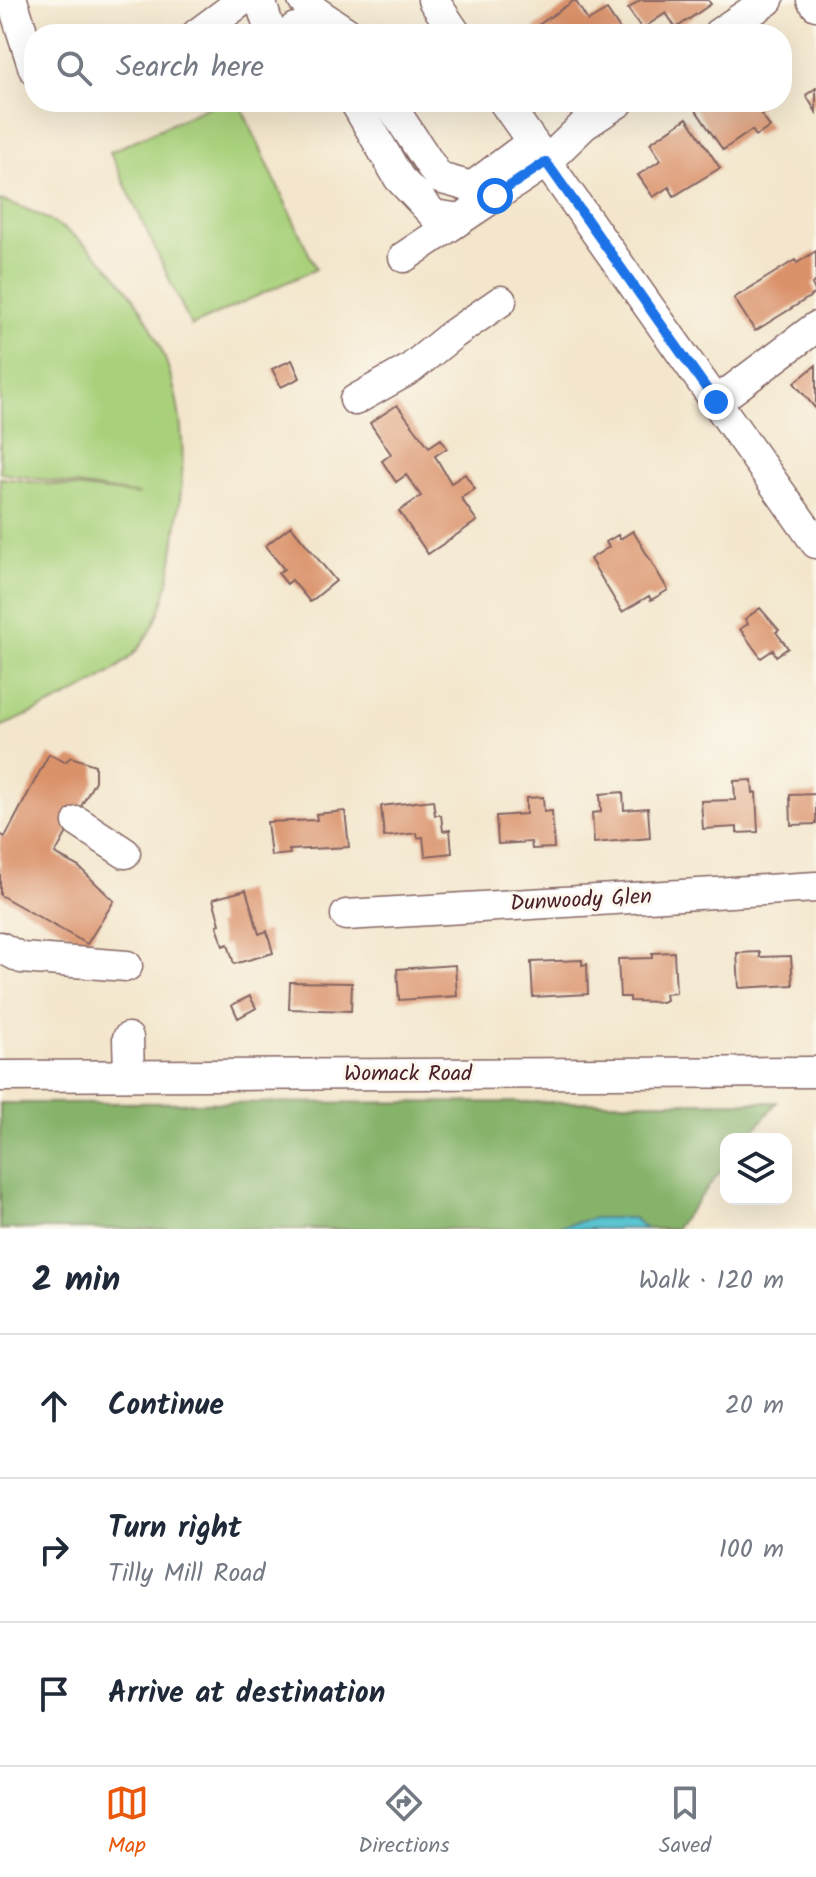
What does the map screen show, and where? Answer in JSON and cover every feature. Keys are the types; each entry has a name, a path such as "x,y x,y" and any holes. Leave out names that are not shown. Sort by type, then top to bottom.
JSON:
{"street":[{"path":"12,0 24,38"},
{"path":"211,24 243,0"},
{"path":"260,0 299,24"},
{"path":"433,0 449,24"},
{"path":"733,24 768,0"},
{"path":"812,0 816,5"},
{"path":"361,112 399,178 434,215 461,219"},
{"path":"396,112 439,178 472,187 539,152 604,112"},
{"path":"511,112 816,543"},
{"path":"404,257 461,219 539,152"},
{"path":"355,400 410,369 501,301"},
{"path":"716,402 816,327"},
{"path":"78,822 125,853"},
{"name":"Dunwoody Glen","path":"346,915 816,887"},
{"path":"0,947 21,958 127,966"},
{"path":"128,1038 129,1075"},
{"name":"Womack Road","path":"0,1076 816,1072"}],"green space":[{"path":"197,112 244,112 316,269 191,326 110,152"},
{"path":"0,200 38,214 73,235 103,261 129,291 150,325 166,362 177,401 182,475 169,578 147,637 109,674 53,704 0,727 0,478 140,495 0,473"},
{"path":"777,1102 752,1133 720,1133 720,1173 675,1229 646,1229 633,1218 549,1229 0,1229 0,1103"}],"water":[{"path":"595,1218 633,1218 646,1229 549,1229"}],"building":[{"path":"575,0 588,21 607,10 616,24 540,24"},
{"path":"640,0 708,0 711,4 682,24 673,24 666,13 650,24 638,24 628,9"},
{"path":"816,88 816,112 806,95"},
{"path":"697,112 760,112 770,127 756,136 752,130 723,150"},
{"path":"687,118 720,168 674,196 669,187 653,197 638,175 661,160 650,143"},
{"path":"816,251 816,281 812,284 816,293 755,331 734,298 795,260 797,263"},
{"path":"292,360 300,378 281,387 272,369"},
{"path":"816,365 816,409 794,383"},
{"path":"397,405 429,447 441,439 447,448 435,456 451,483 465,474 475,489 461,498 477,521 428,554 399,511 421,496 406,475 396,482 382,461 391,454 370,423"},
{"path":"291,526 336,581 310,602 292,580 287,584 278,573 284,569 265,546"},
{"path":"633,531 668,590 651,600 649,596 622,612 590,559 609,547 606,542 618,535 620,539"},
{"path":"760,608 779,630 776,632 788,648 776,656 773,650 761,658 740,629 748,624 745,619"},
{"path":"49,754 65,762 71,757 95,765 95,781 55,854 79,867 114,901 87,944 0,895 0,834 5,837"},
{"path":"752,780 753,793 756,792 758,832 737,833 737,827 703,829 701,801 735,800 734,781"},
{"path":"623,792 624,810 648,808 650,838 594,843 592,813 601,812 600,794"},
{"path":"816,794 816,824 791,825 790,795"},
{"path":"543,797 544,812 552,811 554,848 532,849 531,842 498,844 496,816 526,814 526,798"},
{"path":"433,800 435,815 441,815 443,831 450,830 452,853 425,856 423,837 418,838 417,833 384,837 381,806"},
{"path":"345,811 349,847 289,850 290,854 271,856 267,822 317,820 316,814"},
{"path":"246,890 259,934 267,931 273,953 234,964 228,944 223,946 213,899"},
{"path":"674,952 676,993 665,994 666,1000 662,1002 630,1001 630,997 620,997 618,959 652,958 652,953"},
{"path":"760,952 760,957 791,956 793,985 739,988 737,953"},
{"path":"582,960 582,965 587,964 588,994 533,997 531,962"},
{"path":"455,965 457,996 399,1000 397,969"},
{"path":"290,982 352,983 351,1011 289,1009"},
{"path":"250,996 256,1008 238,1018 232,1005"}],"route":[{"path":"495,196 546,162 716,402"}]}
